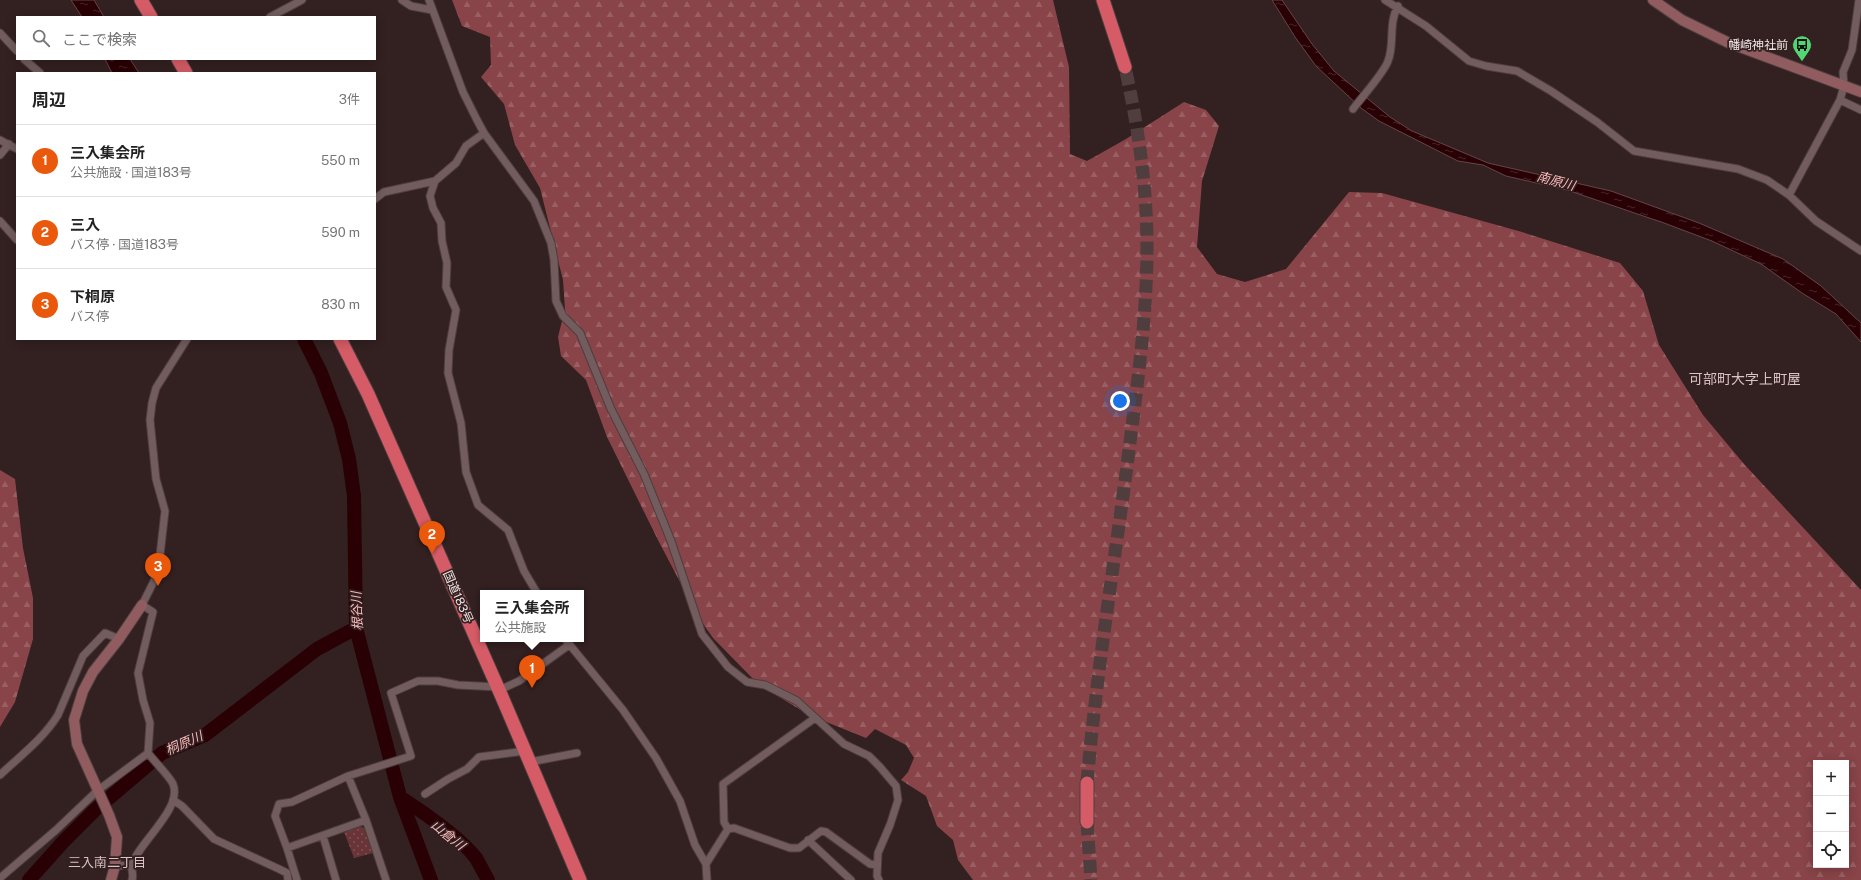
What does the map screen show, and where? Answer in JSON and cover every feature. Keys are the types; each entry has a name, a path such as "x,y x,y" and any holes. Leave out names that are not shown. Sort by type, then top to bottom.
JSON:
{"highway":[{"path":"141,0 150,16"},
{"path":"1103,0 1125,68"},
{"path":"179,60 185,72"},
{"name":"国道183号","path":"341,340 368,394 498,686 580,880"},
{"path":"1087,783 1087,822"}],"street":[{"path":"272,16 302,0"},
{"path":"402,0 412,6 432,10"},
{"path":"429,0 463,92 484,133 534,201 551,243 554,260 556,301 563,316 580,333 611,409 644,474 671,541 702,634 728,667 747,682 765,685 798,701 844,744 869,756 896,786 898,800 890,825 878,853 878,880"},
{"path":"1386,0 1398,6 1468,60 1486,66 1517,71 1551,91 1592,118 1634,152 1738,169 1768,180 1789,195 1816,221 1861,251"},
{"path":"1653,0 1682,20 1723,40 1861,92"},
{"path":"1789,195 1840,100 1844,86 1843,72 1852,50 1859,0"},
{"path":"1353,109 1388,62 1392,42 1392,26 1398,6"},
{"path":"0,33 16,50"},
{"path":"25,60 39,72"},
{"path":"1840,100 1861,110"},
{"path":"376,198 384,192 435,181 456,163 466,146 484,133"},
{"path":"0,140 16,148"},
{"path":"0,154 9,144"},
{"path":"435,181 430,196 433,208 440,223 447,263 446,287 456,310 449,350 448,373 461,423 466,472 478,505 508,530 524,571 535,590"},
{"path":"0,221 16,239"},
{"path":"110,880 115,866 117,837 109,815 76,744 74,720 82,691 93,672 119,639 142,605 155,579 166,511 156,479 150,420 152,403 156,388 186,340"},
{"path":"132,880 132,865 173,800 175,791 173,783 149,754 150,723 143,700 138,673 153,612 142,605"},
{"path":"0,775 41,737 52,724 58,715 83,656 105,633 119,639"},
{"path":"296,880 287,848 274,816 279,804 292,802 348,776 410,757 411,756 391,693 418,681 438,681 458,685 498,686 504,688 520,681 567,642 623,710 646,742 680,801 694,845 706,864 707,880"},
{"path":"728,829 724,822 723,784 815,718"},
{"path":"425,794 448,779 467,770 479,757 528,757 577,753"},
{"path":"0,878 98,793 149,754"},
{"path":"348,776 366,820 386,880"},
{"path":"173,800 182,806 214,839 280,869 287,873 288,880"},
{"path":"287,848 366,820"},
{"path":"706,864 728,829 734,828 790,848 800,848 820,831 826,832 870,864 877,865"},
{"path":"322,836 336,880"},
{"path":"808,840 851,880"},
{"path":"115,866 132,865"}],"shaded area":[{"path":"359,826 364,828 373,853 354,858 344,832"}],"green space":[{"path":"452,0 1053,0 1069,67 1070,154 1087,161 1126,139 1184,102 1206,110 1219,126 1202,181 1197,247 1217,274 1245,282 1286,269 1349,192 1382,193 1522,232 1620,263 1643,291 1659,345 1703,415 1744,464 1861,590 1861,880 973,880 958,860 953,840 937,826 926,796 901,780 908,772 914,758 906,745 875,729 866,738 809,715 758,684 713,638 699,618 659,542 607,437 586,380 561,356 558,337 565,309 563,280 540,188 515,145 504,104 481,77 491,65 490,37 462,26"},
{"path":"0,470 15,479 23,548 33,598 33,639 15,702 0,727"}],"water":[{"path":"71,0 94,0 103,16 81,16"},
{"name":"南原川","path":"1272,0 1282,0 1312,44 1334,71 1390,117 1412,131 1488,163 1611,191 1699,223 1783,259 1821,286 1861,323 1861,342 1836,314 1802,293 1761,264 1712,241 1567,190 1506,176 1483,165 1458,161 1379,121 1361,108 1316,66 1295,37"},
{"path":"106,60 131,60 138,72 112,72"}],"waterway":[{"name":"根谷川","path":"304,340 321,373 340,423 349,459 354,496 356,628 400,797 431,880"},
{"name":"桐原川","path":"29,880 63,842 95,810 162,753 205,735 317,649 356,628"},
{"name":"山倉川","path":"400,797 460,841 476,858 488,880"}],"tunnel":[{"path":"1087,783 1100,664 1137,384 1147,275 1147,224 1141,156 1125,67"},
{"path":"1087,822 1091,880"}],"place":[{"name":"幡崎神社前","path":"1802,62"},
{"name":"三入","path":"432,554"},
{"name":"下桐原","path":"158,586"},
{"name":"三入集会所","path":"532,688"}],"district":[{"name":"可部町大字上町屋","path":"1745,379"},
{"name":"三入南二丁目","path":"107,862"}]}
